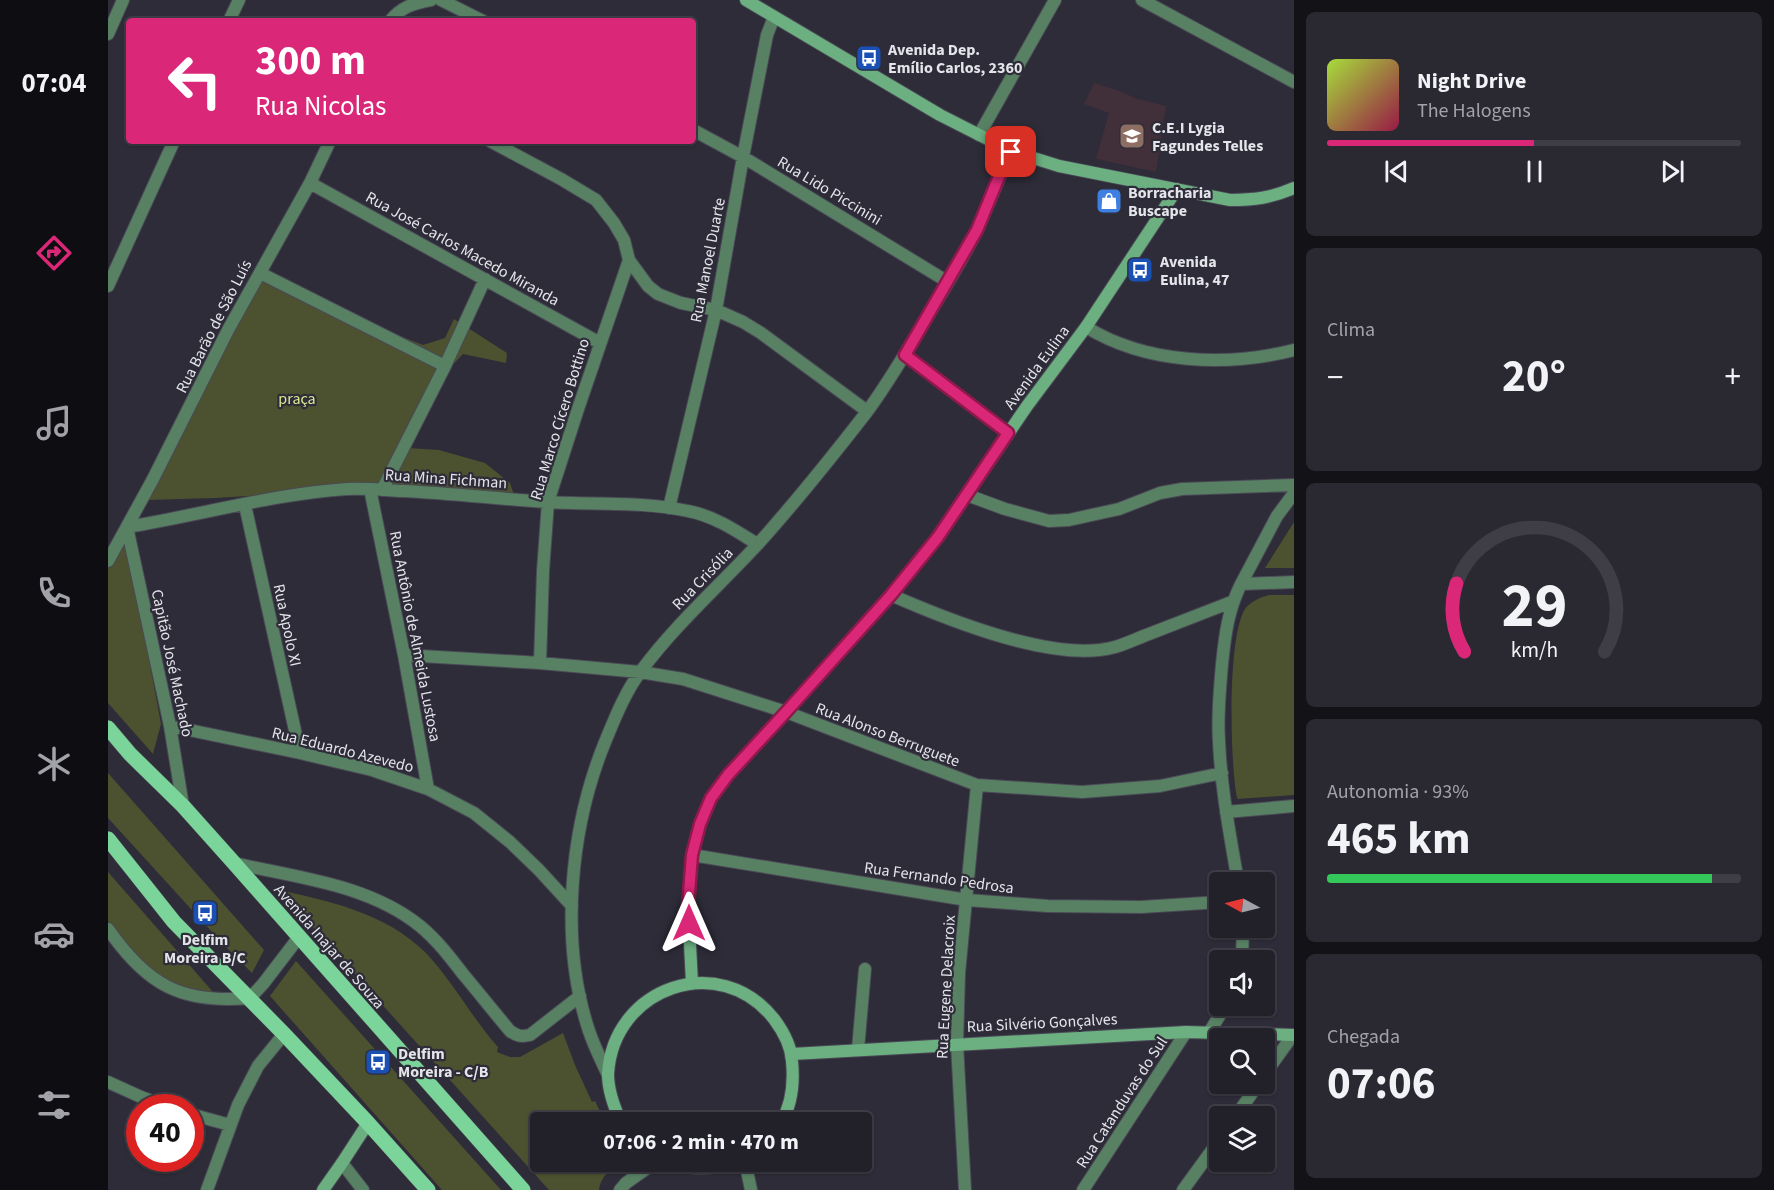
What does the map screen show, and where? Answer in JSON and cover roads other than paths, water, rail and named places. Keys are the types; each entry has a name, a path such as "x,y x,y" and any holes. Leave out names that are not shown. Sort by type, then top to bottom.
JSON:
{"main road":[{"name":"Avenida Inajar de Souza","path":"108,728 130,754 183,806 523,1190"},
{"path":"108,839 174,922 250,998 428,1190"}],"street":[{"path":"108,34 123,0"},
{"path":"230,18 239,0"},
{"path":"392,18 397,12 414,3 431,0"},
{"path":"441,0 477,18"},
{"path":"746,0 940,115 1011,152 1059,166 1230,200 1255,200 1294,188"},
{"path":"979,135 1055,0"},
{"path":"1142,0 1294,82"},
{"name":"Rua Manoel Duarte","path":"669,508 716,310 767,35 774,17"},
{"name":"Rua Lido Piccinini","path":"696,132 743,157 948,282"},
{"path":"108,286 173,144"},
{"name":"Rua Barão de São Luís","path":"108,561 195,398 228,330 328,144"},
{"path":"496,144 596,200 614,222 624,240 629,260 648,286 658,294 681,303 716,310 743,322 867,411"},
{"name":"Rua Crisólia","path":"608,1075 588,1029 580,996 574,951 573,864 581,816 596,763 618,709 640,672 685,620 757,544 815,477 867,411 905,355 977,230 1011,152"},
{"name":"Rua José Carlos Macedo Miranda","path":"309,183 600,343"},
{"name":"Avenida Eulina","path":"692,982 688,906 692,855 700,824 711,798 728,775 891,595 938,537 1008,433 1086,327 1177,189"},
{"name":"Rua Marco Cícero Bottino","path":"540,663 548,502 629,260"},
{"path":"260,273 445,366"},
{"path":"376,489 445,366 485,279"},
{"path":"1086,327 1114,342 1142,350 1202,360 1238,359 1294,350"},
{"path":"905,355 1008,433"},
{"path":"967,495 1005,509 1049,521 1070,520 1119,509 1160,493 1182,489 1294,485"},
{"name":"Rua Mina Fichman","path":"127,527 317,492 376,489 688,510 729,525 757,544"},
{"name":"Rua Antônio de Almeida Lustosa","path":"376,489 429,789"},
{"path":"1236,872 1226,812 1219,741 1219,693 1226,626 1241,584 1277,516 1294,493"},
{"name":"Rua Apolo XI","path":"245,505 300,753"},
{"name":"Capitão José Machado","path":"127,527 170,726 183,806"},
{"path":"1241,584 1294,582"},
{"path":"891,595 941,617 982,630 1044,647 1084,651 1113,648 1234,601"},
{"name":"Rua Alonso Berruguete","path":"404,655 540,663 682,678 786,712 977,785 1082,792 1160,786 1222,773"},
{"name":"Rua Eduardo Azevedo","path":"170,726 372,770 429,789 474,813 510,842 572,906"},
{"name":"Rua Eugene Delacroix","path":"965,1190 957,1044 959,973 977,785"},
{"path":"1226,812 1294,806"},
{"name":"Rua Fernando Pedrosa","path":"692,855 966,900 1048,906 1141,907 1209,903"},
{"path":"234,863 352,891 398,911 440,945 516,1036 530,1035 580,996"},
{"path":"108,929 122,949 146,973 169,988 201,998 224,1000 250,998 298,937"},
{"path":"858,1049 865,969"},
{"path":"617,1112 612,1100 608,1075 613,1048 624,1023 642,1003 665,989 692,982 718,984 744,992 765,1008 782,1029 792,1054 794,1084 787,1112"},
{"name":"Rua Catanduvas do Sul","path":"1083,1190 1186,1032"},
{"name":"Rua Silvério Gonçalves","path":"792,1054 1209,1032"},
{"path":"207,1190 238,1105 258,1066 284,1034"},
{"name":"Rua Silvério Gonçalves","path":"1275,1034 1294,1035"},
{"path":"1275,1060 1294,1035"},
{"path":"108,1082 134,1094"},
{"path":"204,1118 230,1125"},
{"path":"323,1190 368,1123"},
{"path":"1183,1190 1209,1154"},
{"path":"342,1163 363,1190"},
{"path":"620,1190 642,1172"},
{"path":"747,1172 751,1190"}],"place":[{"name":"Avenida Dep. Emílio Carlos, 2360","path":"869,58"},
{"name":"C.E.I Lygia Fagundes Telles","path":"1132,136"},
{"name":"Borracharia Buscape","path":"1109,201"},
{"name":"Avenida Eulina, 47","path":"1140,270"},
{"name":"Delfim Moreira B/C","path":"205,913"},
{"name":"Delfim Moreira - C/B","path":"378,1062"}],"park label":[{"name":"praça","path":"297,398"}]}
